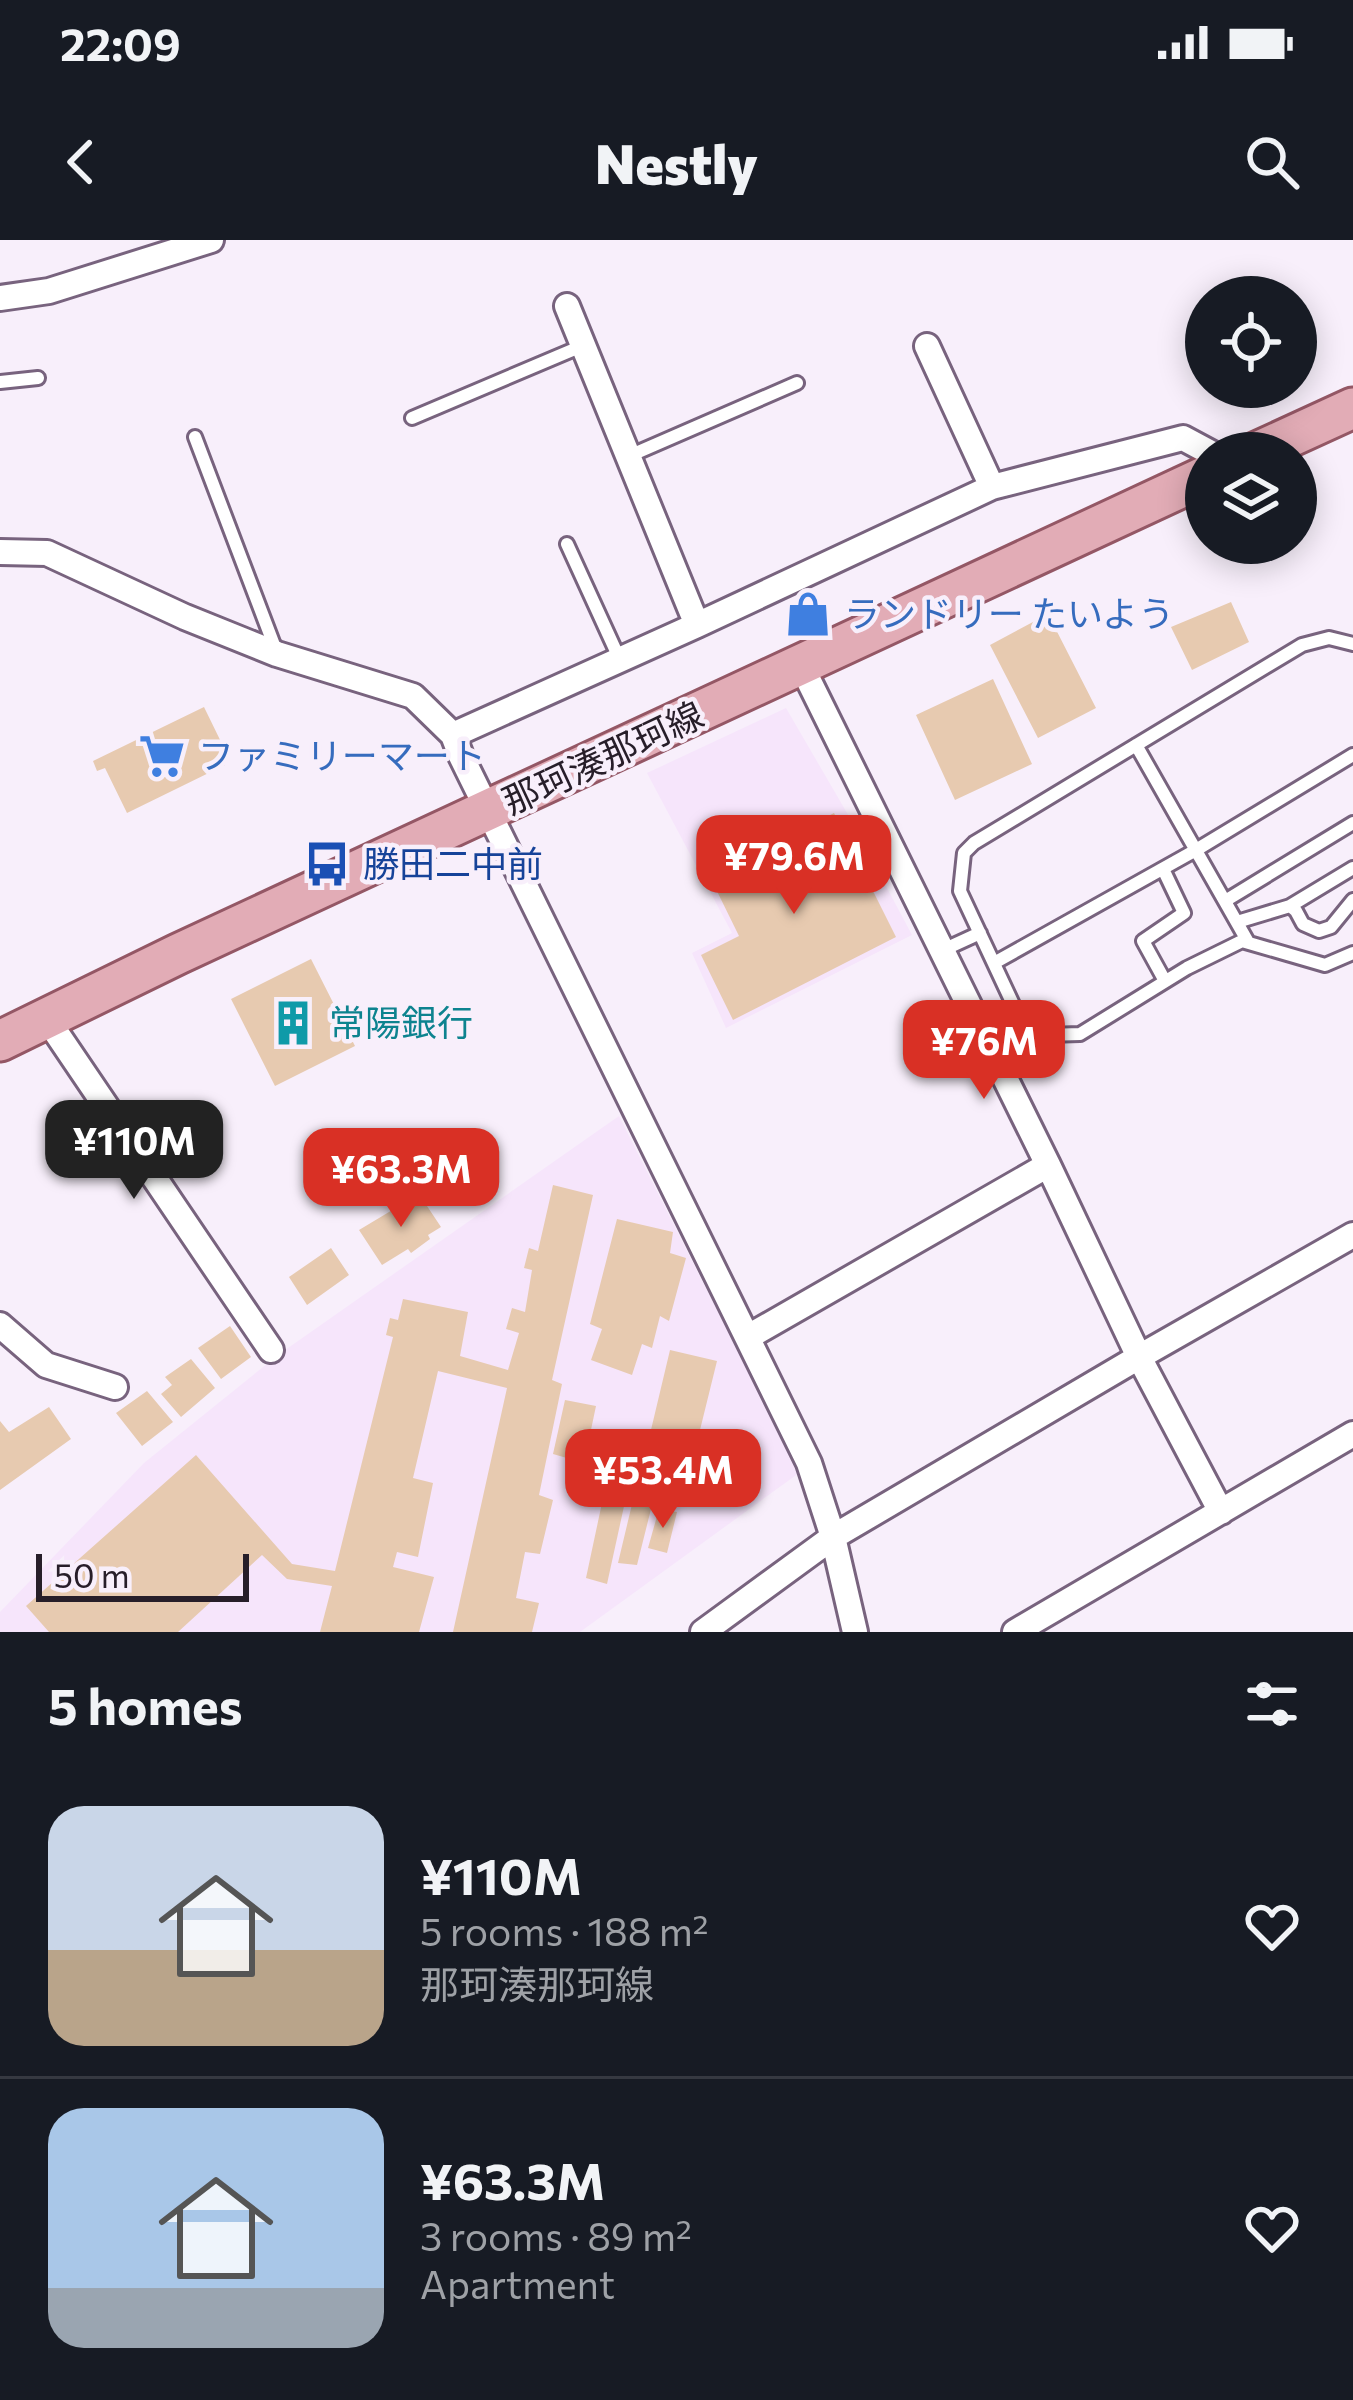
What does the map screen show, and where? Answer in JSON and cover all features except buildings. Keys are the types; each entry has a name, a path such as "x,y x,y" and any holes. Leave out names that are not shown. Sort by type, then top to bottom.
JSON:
{"main road":[{"path":"1301,432 1353,408"},
{"name":"那珂湊那珂線","path":"0,1041 1185,486"}],"street":[{"path":"0,298 49,291 211,240"},
{"path":"567,306 697,625"},
{"path":"926,346 992,487"},
{"path":"452,735 992,487 1185,439"},
{"path":"0,552 47,553 277,654 412,696 452,735 809,1463 833,1537 855,1632"},
{"path":"801,665 1139,1357 1221,1512"},
{"path":"47,1019 271,1350"},
{"path":"748,1337 1048,1165"},
{"path":"703,1632 833,1537 1353,1235"},
{"path":"0,1325 46,1365 115,1387"},
{"path":"1015,1632 1353,1434"}],"lane":[{"path":"412,418 583,346"},
{"path":"0,382 38,378"},
{"path":"628,456 797,383"},
{"path":"195,437 277,654"},
{"path":"567,544 620,660"},
{"path":"1353,644 1329,638 1302,645 974,843 964,853 960,891 1018,1015 1047,1036 1080,1034 1165,981 1242,941 1325,965 1353,952"},
{"path":"1136,745 1249,943"},
{"path":"994,964 1353,755"},
{"path":"1225,901 1353,823"},
{"path":"1237,922 1290,906 1353,868"},
{"path":"1162,869 1184,913 1143,941 1165,981"},
{"path":"1290,906 1303,924 1319,931 1331,927 1353,900"},
{"path":"942,951 980,933"}],"shaded area":[{"path":"786,708 912,935 726,1028 692,953 732,933 647,773"},
{"path":"619,1116 799,1473 580,1632 0,1632 0,1612 144,1463 278,1355"}],"place":[{"name":"ランドリー たいよう","path":"808,614"},
{"name":"ファミリーマート","path":"162,756"},
{"name":"勝田二中前","path":"327,864"},
{"name":"常陽銀行","path":"293,1023"}]}
